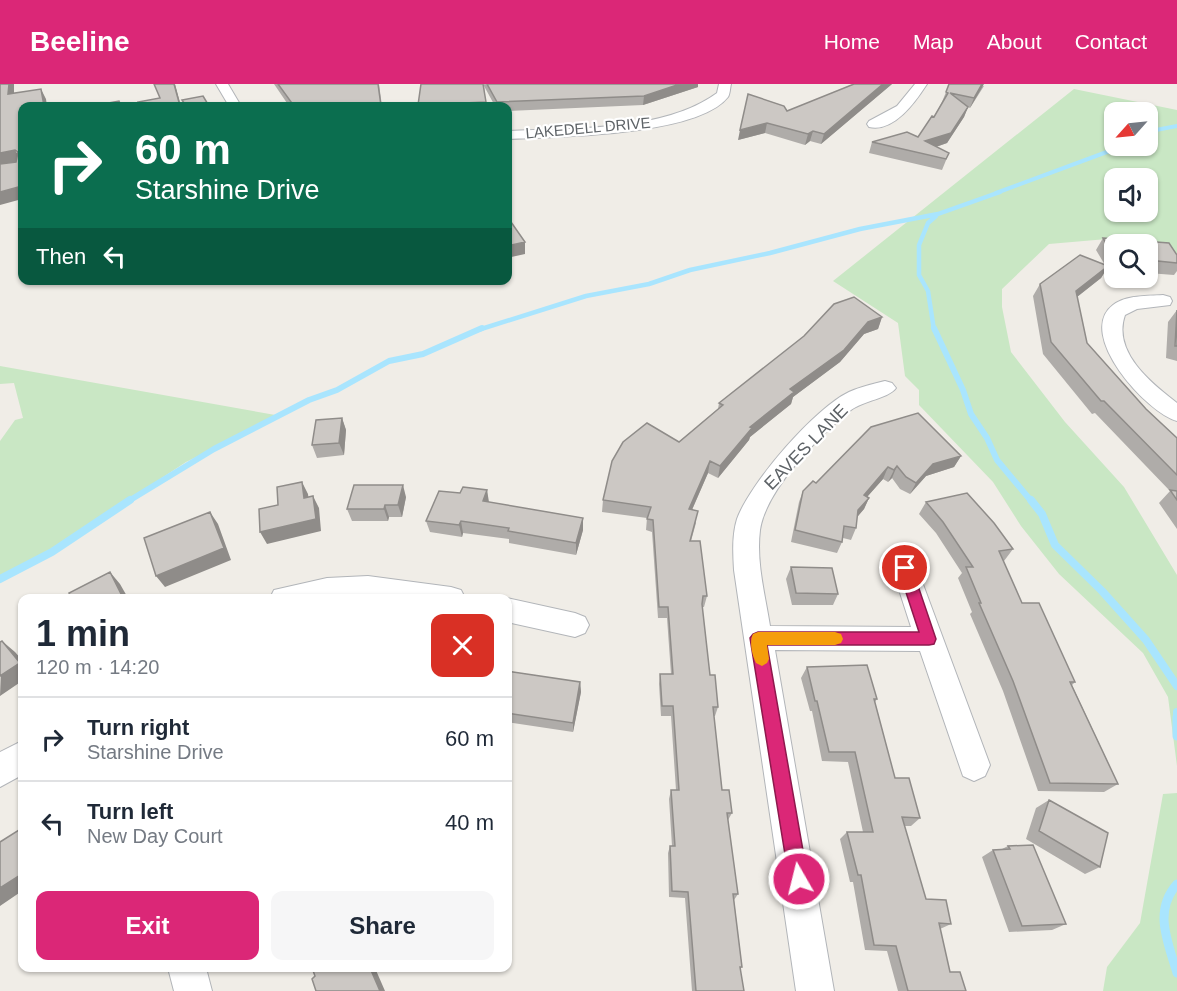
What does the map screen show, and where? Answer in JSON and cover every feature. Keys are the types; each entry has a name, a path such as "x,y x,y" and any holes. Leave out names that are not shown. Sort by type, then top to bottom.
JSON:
{"street":[{"path":"222,84 233,102"},
{"name":"LAKEDELL DRIVE","path":"512,135 616,128 659,122 709,107 723,95 725,84"},
{"path":"874,124 892,118 901,111 921,84"},
{"path":"1163,301 1131,304 1121,308 1114,315 1111,329 1115,344 1132,373 1177,414"},
{"name":"EAVES LANE","path":"815,991 747,570 746,543 749,521 756,502 766,486 844,405 864,394 885,388"},
{"path":"905,568 974,765"},
{"path":"298,594 335,587 370,586 424,594"},
{"path":"512,611 575,625"},
{"path":"758,638 929,639"},
{"path":"0,771 18,759"},
{"path":"188,972 193,991"}],"green space":[{"path":"1074,89 1138,102 1104,102 1104,156 1158,156 1158,106 1177,110 1177,257 1173,248 1158,246 1158,234 1104,234 1104,239 1049,244 1002,289 1002,307 1011,352 1065,422 1124,487 1177,575 1177,766 1168,697 1143,653 1059,574 1021,526 993,482 919,405 919,390 905,376 898,323 833,281"},
{"path":"0,366 281,416 186,462 83,530 0,579 0,441 15,420 23,418 14,383 0,384"},
{"path":"1177,793 1177,991 1103,991 1107,967 1140,923 1163,794"}],"building":[{"path":"0,84 9,84 8,94 41,89 43,102 18,102 18,152 15,150 0,153"},
{"path":"154,84 174,84 179,102 138,102 160,98"},
{"path":"278,84 378,84 380,102 291,102"},
{"path":"421,84 483,84 486,102 418,102"},
{"path":"487,84 680,84 644,96 497,102"},
{"path":"854,84 883,84 824,134 813,131 808,134 767,123 740,130 748,94 784,106 787,111"},
{"path":"949,84 982,84 974,98 950,93 968,107 951,133 925,141 949,153 946,159 872,142 907,132 918,137 932,116 934,117 948,93 946,92"},
{"path":"203,96 207,102 183,102 182,100"},
{"path":"18,152 18,187 0,192 0,164 16,162"},
{"path":"512,223 525,242 512,245"},
{"path":"1158,242 1169,243 1177,255 1177,263 1158,261"},
{"path":"1080,255 1104,264 1104,269 1076,291 1087,343 1146,409 1177,438 1177,475 1104,401 1101,401 1051,342 1040,284"},
{"path":"854,297 882,317 868,322 844,350 790,389 794,392 750,427 752,428 720,466 710,461 689,509 698,511 690,541 700,541 707,596 703,596 702,604 710,675 715,675 718,707 713,707 722,790 729,790 732,813 727,813 738,894 733,894 744,991 696,991 688,892 672,891 670,846 675,846 671,790 679,790 673,706 662,706 660,674 673,674 668,607 659,607 653,520 647,519 651,507 603,500 612,461 623,442 647,423 679,442 723,405 719,403 804,336 834,304"},
{"path":"1177,310 1177,346 1175,346"},
{"path":"918,413 961,456 933,464 916,483 906,477 897,466 894,470 888,467 864,495 869,498 858,510 856,528 844,526 842,542 795,530 803,491 813,481 816,483 871,427"},
{"path":"342,418 339,443 312,445 316,420"},
{"path":"302,482 304,498 313,496 316,519 260,532 259,509 278,505 277,487"},
{"path":"354,485 403,485 398,505 385,505 384,509 347,509"},
{"path":"463,487 487,490 483,501 583,518 576,543 508,531 509,528 461,521 459,525 426,521 439,491 460,493"},
{"path":"1170,490 1177,491 1177,500"},
{"path":"967,493 994,523 1013,549 999,551 1022,603 1039,603 1075,682 1070,682 1118,784 1050,783 1013,681 966,567 973,567 943,522 926,502"},
{"path":"210,512 224,548 156,576 144,538"},
{"path":"791,567 832,568 838,594 796,593"},
{"path":"110,572 121,594 70,594"},
{"path":"2,641 18,661 18,664 0,676 0,642"},
{"path":"867,665 895,778 909,778 920,818 902,817 926,899 946,900 951,924 939,923 950,972 960,972 966,991 908,991 896,946 874,945 861,875 858,875 847,832 873,832 855,752 829,752 807,667"},
{"path":"512,672 580,682 573,723 512,714"},
{"path":"1049,800 1108,833 1100,867 1039,831"},
{"path":"18,831 18,877 0,888 0,842"},
{"path":"1033,845 1066,924 1022,926 993,850 1010,849 1008,846"},
{"path":"314,972 372,972 380,991 316,991 312,979 315,976"}],"waterway":[{"path":"1158,130 1177,126"},
{"path":"996,193 1104,153"},
{"path":"478,330 586,296 649,284 690,270 770,253 860,229 938,214 1000,192"},
{"path":"934,330 928,291 919,275 919,245 928,223 936,216"},
{"path":"127,502 214,449 309,400 337,390 389,361 423,354 482,328"},
{"path":"934,328 963,390 971,414 987,438 997,460 1032,502"},
{"path":"1031,500 1042,514 1055,545 1102,591 1146,640 1177,686"},
{"path":"0,579 52,552 127,502"},
{"path":"1177,712 1177,736"},
{"path":"1177,884 1170,894 1164,916 1167,938 1177,973"}],"slow traffic":[{"path":"762,659 758,638 835,639"}],"route":[{"path":"799,879 758,638 929,639 905,568"}]}
